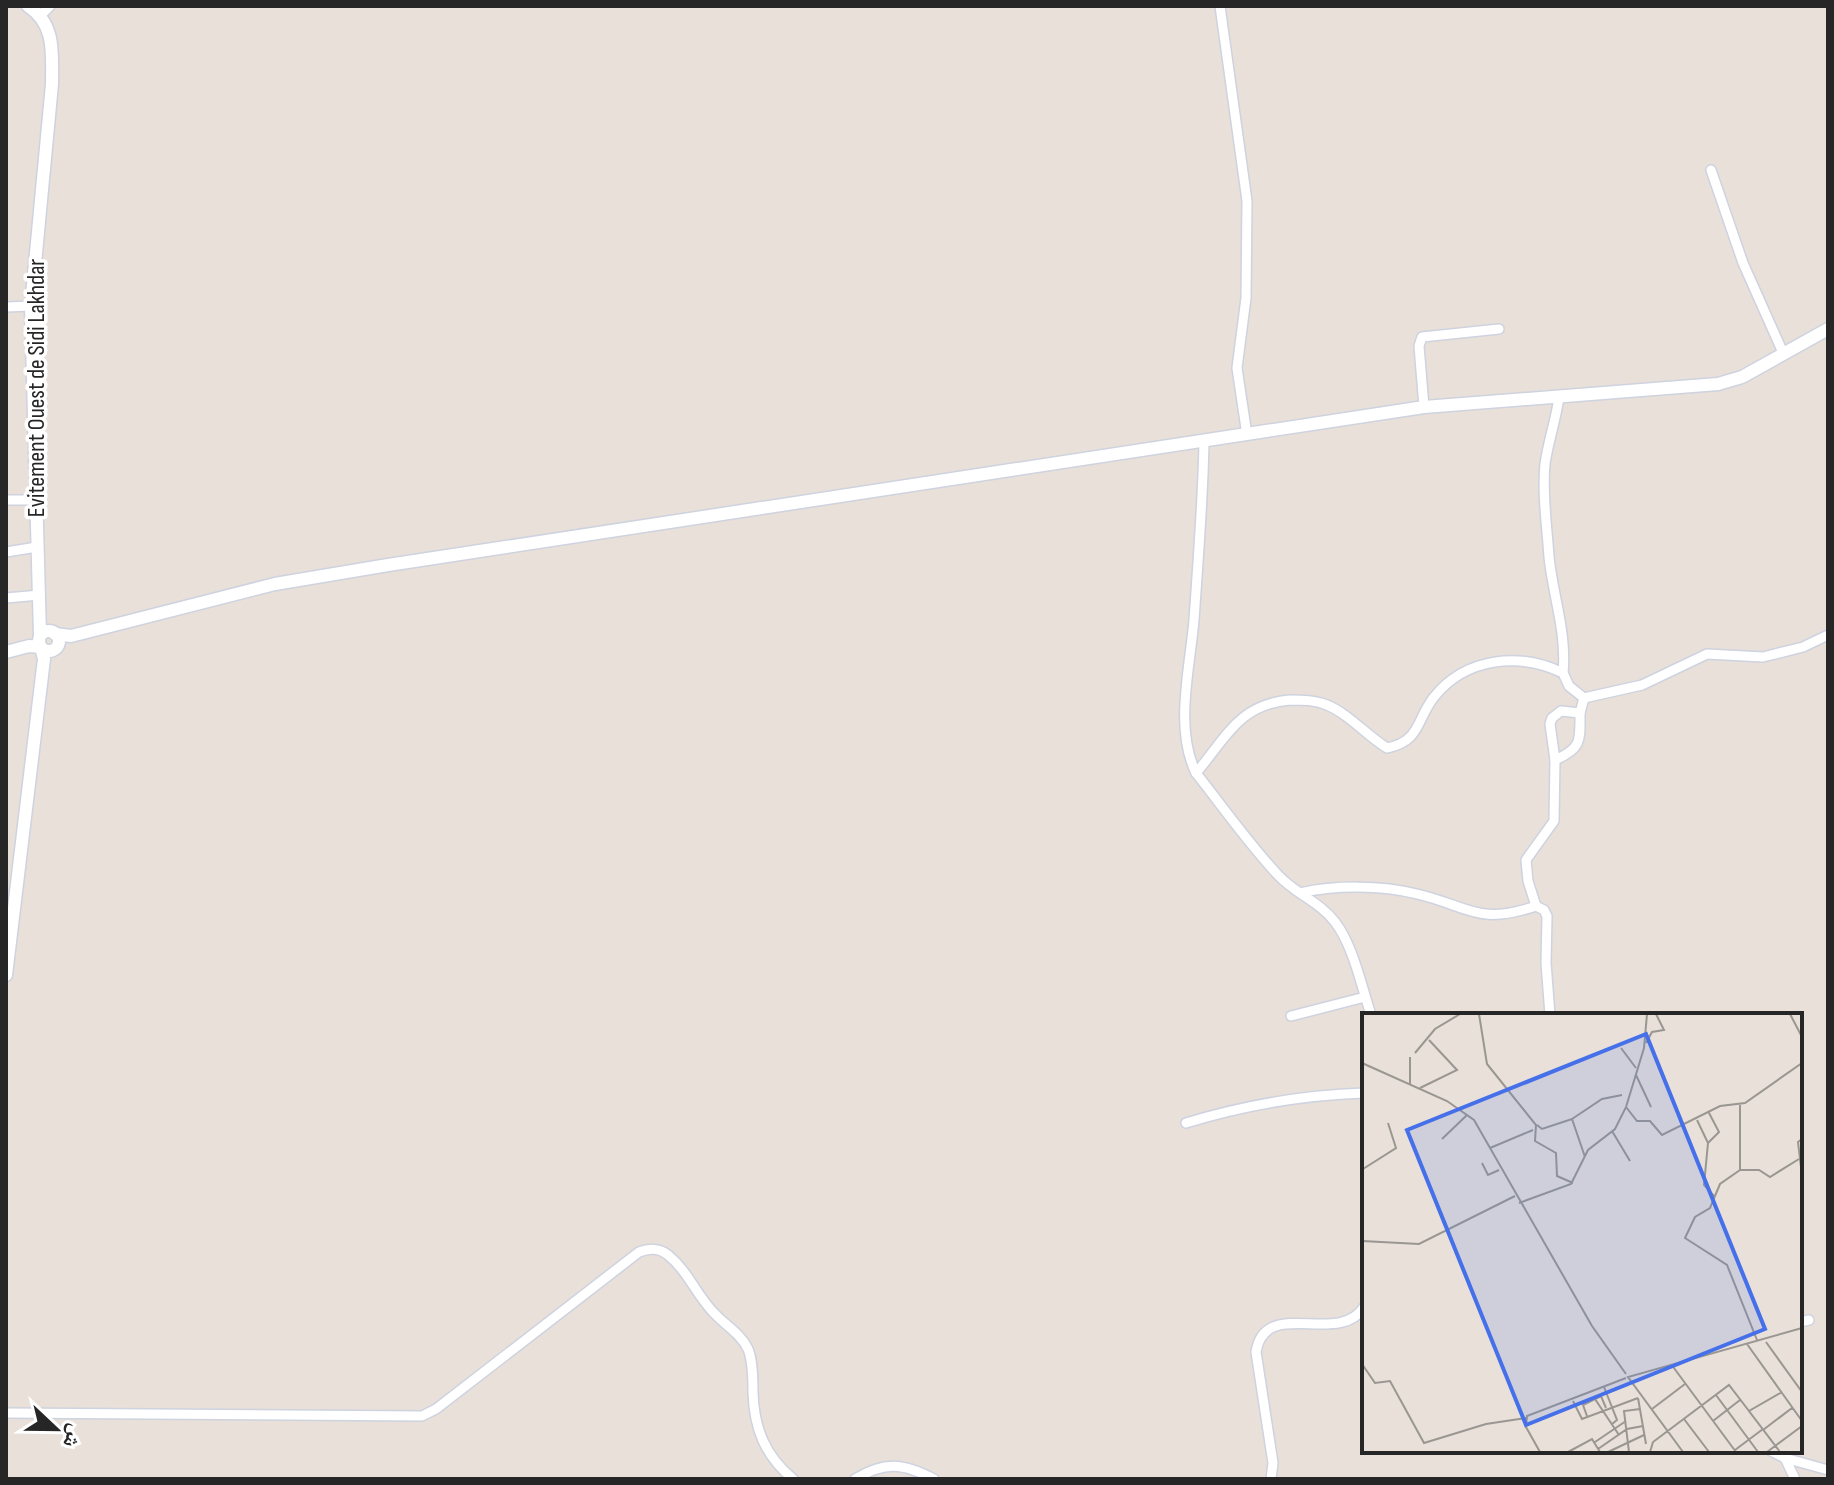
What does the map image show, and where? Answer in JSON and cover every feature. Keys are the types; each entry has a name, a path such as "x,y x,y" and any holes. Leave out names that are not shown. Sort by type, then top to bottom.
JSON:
{"main road":[{"path":"28,6 40,16"},
{"name":"Evitement Ouest de Sidi Lakhdar","path":"6,975 10,905 48,640 41,619 37,547 31,306 52,84 50,35 40,16"},
{"path":"6,652 275,584 1424,407 1718,384 1742,377 1828,329"}],"street":[{"path":"40,16 50,6"},
{"path":"1220,6 1247,201 1246,298 1237,368 1247,435"},
{"path":"1711,170 1743,263 1784,355"},
{"path":"6,307 31,306"},
{"path":"1424,407 1419,346 1422,337 1499,329"},
{"path":"1559,397 1544,487 1550,562 1564,640 1563,673 1569,686 1584,698"},
{"path":"1204,441 1186,703 1190,761 1245,838 1280,877 1336,923 1346,942 1370,1013"},
{"path":"6,500 36,500"},
{"path":"6,552 37,547"},
{"path":"6,598 40,595"},
{"path":"1584,698 1642,685 1707,654 1763,657 1803,647 1828,635"},
{"path":"1196,773 1230,728 1248,712 1266,704 1306,699 1327,705 1387,748 1409,740 1437,693 1473,668 1502,659 1532,663 1563,673"},
{"path":"1555,760 1578,745 1584,698"},
{"path":"1536,906 1528,881 1526,860 1554,821 1552,718 1561,711 1580,713"},
{"path":"1300,893 1322,888 1412,893 1479,916 1536,906 1544,910 1547,916 1550,1013"},
{"path":"1291,1016 1365,997"},
{"path":"1186,1123 1238,1107 1289,1098 1362,1093"},
{"path":"6,1413 422,1416 436,1409 639,1252 649,1249 667,1254 690,1279 712,1312 742,1339 749,1351 754,1412 759,1433 766,1449 793,1479"},
{"path":"1271,1479 1273,1463 1256,1352 1258,1342 1266,1330 1281,1323 1347,1323 1358,1317 1362,1310"},
{"path":"1775,1453 1828,1470"},
{"path":"1785,1458 1795,1479"},
{"path":"855,1479 871,1469 887,1465 903,1467 934,1479"}]}
